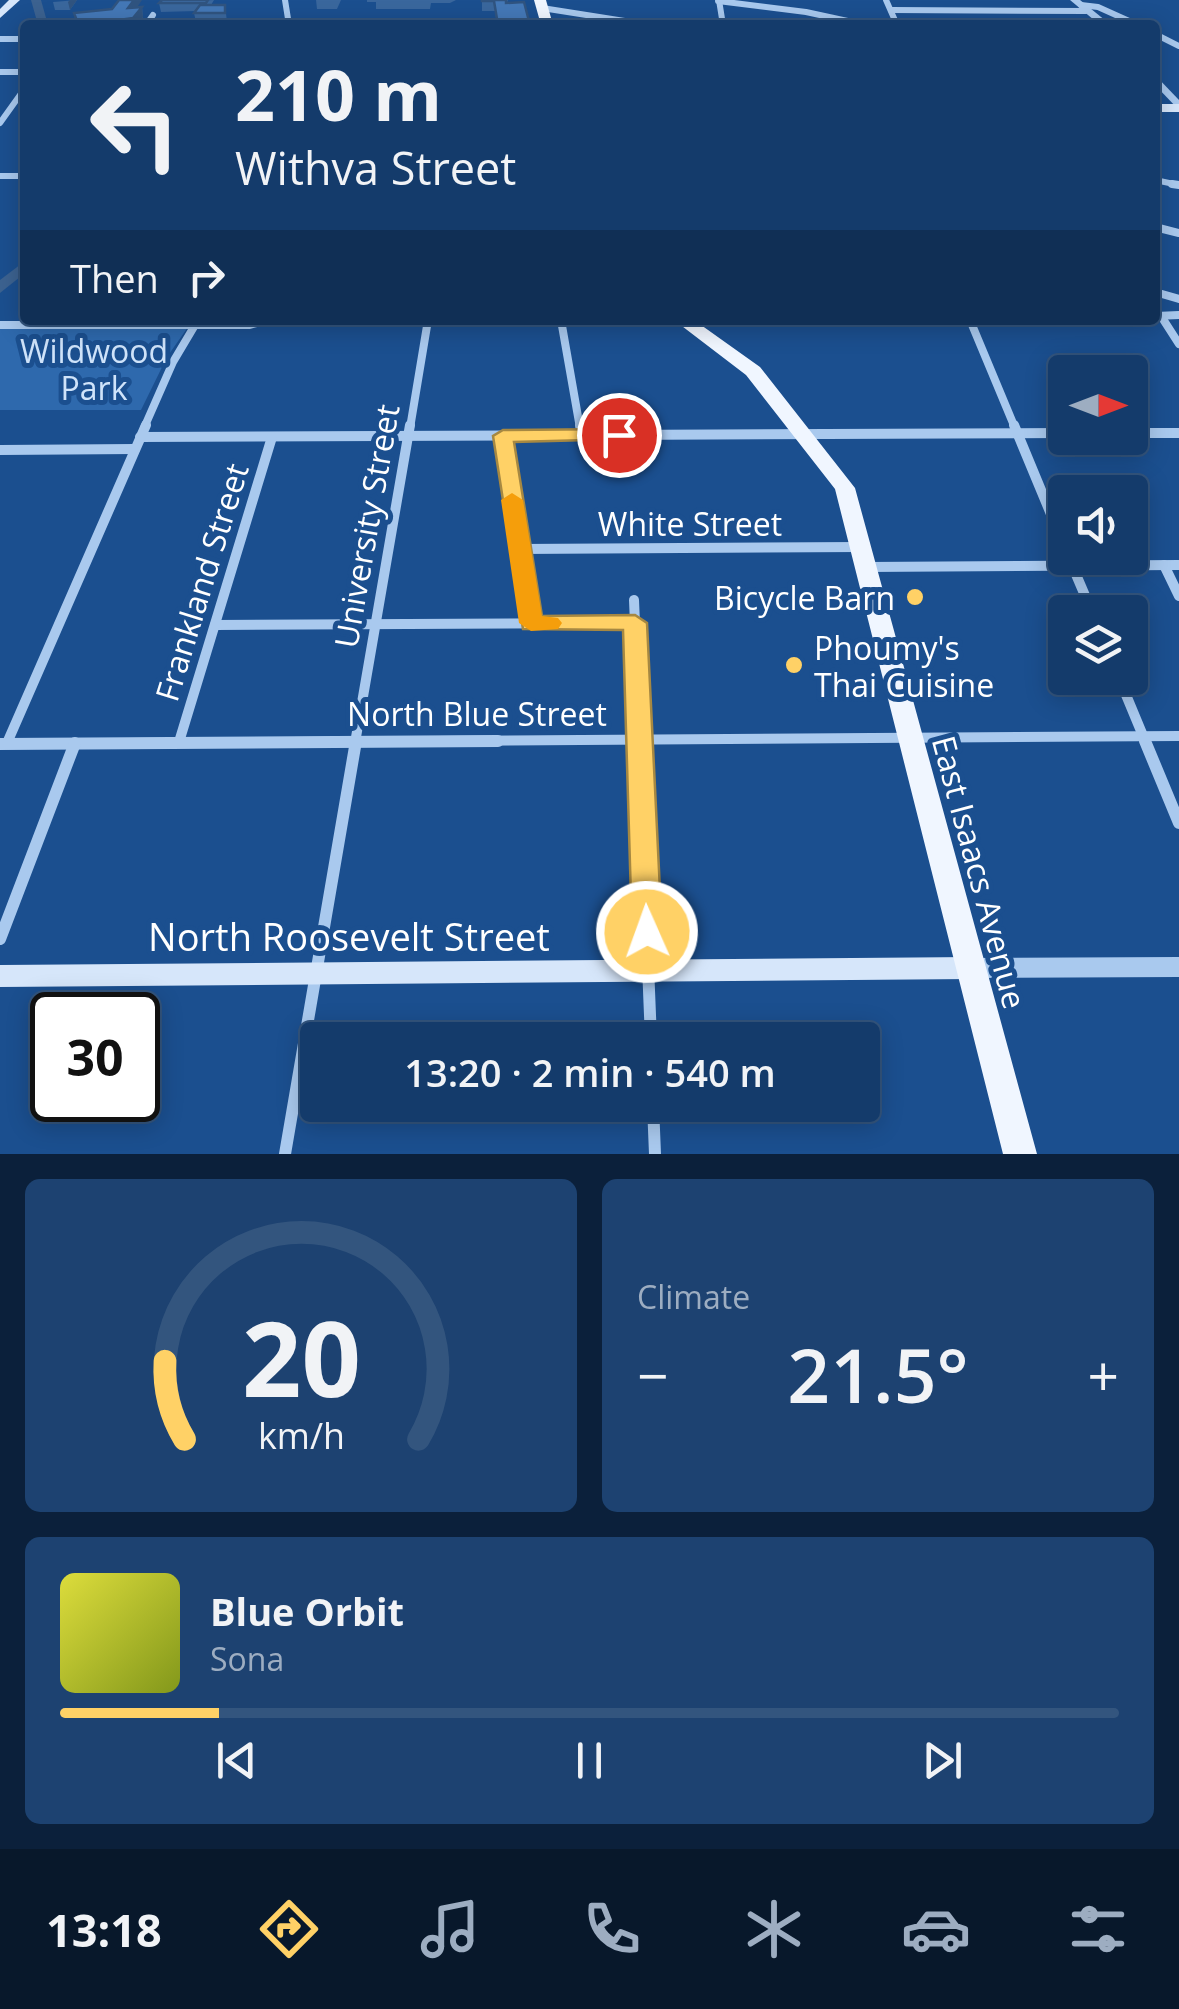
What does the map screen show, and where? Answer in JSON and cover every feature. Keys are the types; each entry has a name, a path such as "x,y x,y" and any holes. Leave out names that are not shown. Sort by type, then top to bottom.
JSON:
{"main road":[{"path":"0,16 15,0"},
{"name":"East Isaacs Avenue","path":"690,325 745,363 842,481 1020,1154"},
{"name":"North Roosevelt Street","path":"0,976 972,968"}],"street":[{"path":"886,0 896,20"},
{"path":"719,1 843,20"},
{"path":"541,4 624,20"},
{"path":"891,10 1080,5 1098,7 1127,20"},
{"path":"149,20 153,14"},
{"path":"1160,84 1179,108"},
{"path":"0,123 20,95"},
{"path":"1160,319 1179,344"},
{"path":"3,744 173,362 195,325"},
{"name":"University Street","path":"285,1154 427,325"},
{"path":"562,325 582,436"},
{"path":"972,325 1048,508"},
{"path":"140,437 1048,433"},
{"path":"1148,433 1179,433"},
{"path":"503,436 531,623"},
{"name":"Frankland Street","path":"179,742 272,437"},
{"path":"0,450 135,449"},
{"name":"White Street","path":"520,549 1048,561"},
{"name":"White Street","path":"1148,564 1179,565"},
{"path":"1164,565 1179,596"},
{"path":"634,600 650,1022"},
{"path":"215,624 635,623"},
{"path":"1126,695 1179,823"},
{"name":"North Blue Street","path":"3,744 1179,736"},
{"path":"0,939 75,744"},
{"name":"North Roosevelt Street","path":"972,968 1179,967"},
{"path":"654,1122 655,1154"}],"green space":[{"name":"Wildwood Park","path":"188,327 167,357 141,410 0,410 0,329"}],"building":[{"path":"119,0 134,0 128,8 142,7 133,18 119,20 77,20 74,13 112,9"},
{"path":"162,0 208,0 159,3"},
{"path":"506,0 524,2 529,20 497,20 494,1 482,1"},
{"path":"200,5 225,5 225,13 194,13"}],"waterway":[{"path":"36,0 42,20"},
{"path":"0,288 20,270"}],"slow traffic":[{"path":"512,500 531,623 550,623"}],"place":[{"name":"Bicycle Barn","path":"915,597"},
{"name":"Phoumy's Thai Cuisine","path":"794,665"}],"route":[{"path":"619,435 503,436 531,623 635,623 647,932"}]}
